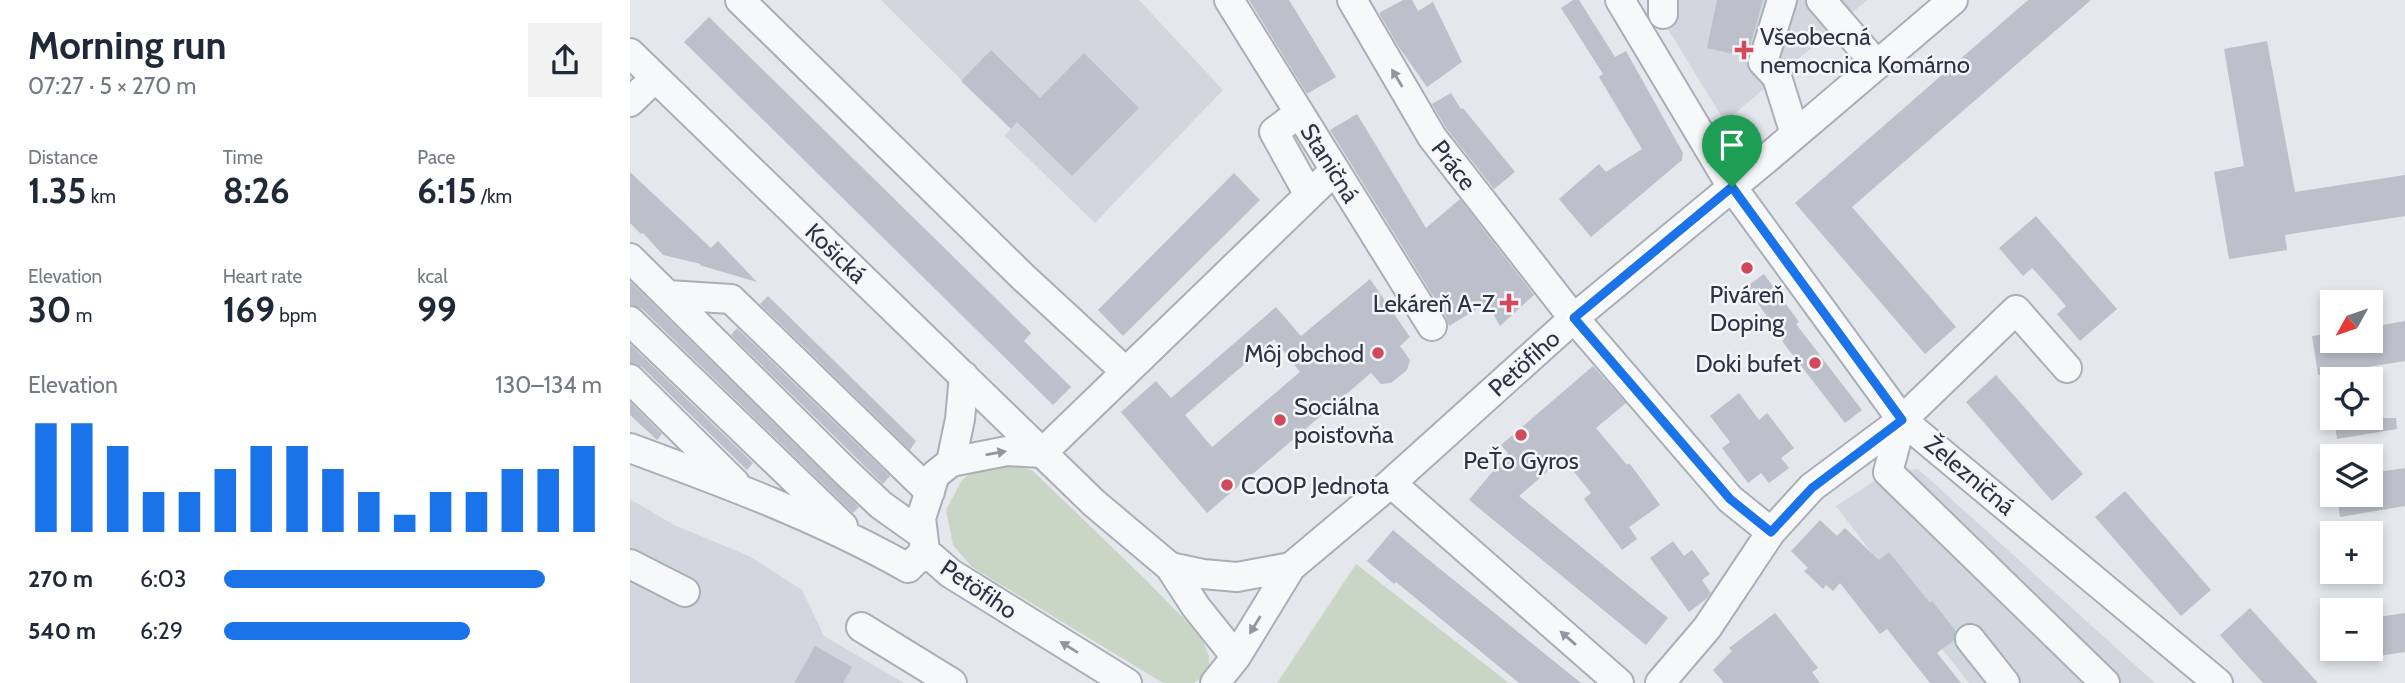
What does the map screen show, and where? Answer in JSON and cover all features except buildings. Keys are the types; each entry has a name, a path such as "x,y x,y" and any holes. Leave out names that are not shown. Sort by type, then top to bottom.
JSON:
{"street":[{"path":"740,0 1023,276 1126,372"},
{"name":"Staničná","path":"1229,0 1432,326"},
{"name":"Práce","path":"1352,0 1432,137 1574,318 1730,499 1771,532"},
{"path":"1620,0 1732,187 1902,420"},
{"path":"1782,0 1763,62 1777,78 1795,134"},
{"path":"1821,0 1877,65"},
{"name":"Petöfiho","path":"1215,683 1236,657 1291,566 1391,483 1574,318 1953,0"},
{"name":"Košická","path":"630,53 1042,453"},
{"path":"630,102 655,78"},
{"path":"1299,113 1274,132 1309,195"},
{"path":"964,376 960,419 951,461 1007,451 1042,453 1335,170"},
{"path":"630,258 856,481 924,543 908,568 855,538 741,489 630,447"},
{"path":"668,295 732,299 930,492"},
{"path":"2067,368 2016,310 1902,420 1888,472 2105,683"},
{"path":"630,321 855,538"},
{"path":"630,379 741,489"},
{"name":"Železničná","path":"1660,683 1707,628 1771,532 1812,488 1902,420 2218,683"},
{"name":"Petöfiho","path":"1042,453 1094,503 1170,567 1237,577 1291,566"},
{"name":"Petöfiho","path":"951,461 935,475 921,518 924,543 950,573 1127,683"},
{"path":"1391,483 1619,683"},
{"path":"630,564 685,592"},
{"path":"1170,567 1196,607 1236,657"},
{"path":"861,627 952,683"},
{"path":"1970,639 2005,683"}],"shaded area":[{"path":"881,0 1139,0 1223,90 1095,223 1004,135 1011,129"},
{"name":"Všeobecná nemocnica Komárno","path":"1650,0 1867,0 1725,122"},
{"path":"1918,469 2155,683 1969,683 1875,563 1871,552 1836,506 1888,472"},
{"path":"630,499 674,525 749,556 802,590 824,636 904,683 630,683"}],"green space":[{"path":"1013,463 1033,471 1200,635 1209,656 1209,671 1194,683 1163,683 972,567 953,545 946,510 962,480 985,464"},
{"path":"1356,564 1509,683 1277,683"}],"place":[{"name":"Všeobecná nemocnica Komárno","path":"1744,50"},
{"name":"Piváreň Doping","path":"1747,268"},
{"name":"Lekáreň A-Z","path":"1509,303"},
{"name":"Môj obchod","path":"1378,353"},
{"name":"Doki bufet","path":"1815,363"},
{"name":"Sociálna poisťovňa","path":"1280,420"},
{"name":"PeŤo Gyros","path":"1521,435"},
{"name":"COOP Jednota","path":"1227,485"}],"route":[{"path":"1732,187 1902,420 1812,488 1771,532 1730,499 1574,318 1732,187"}]}
